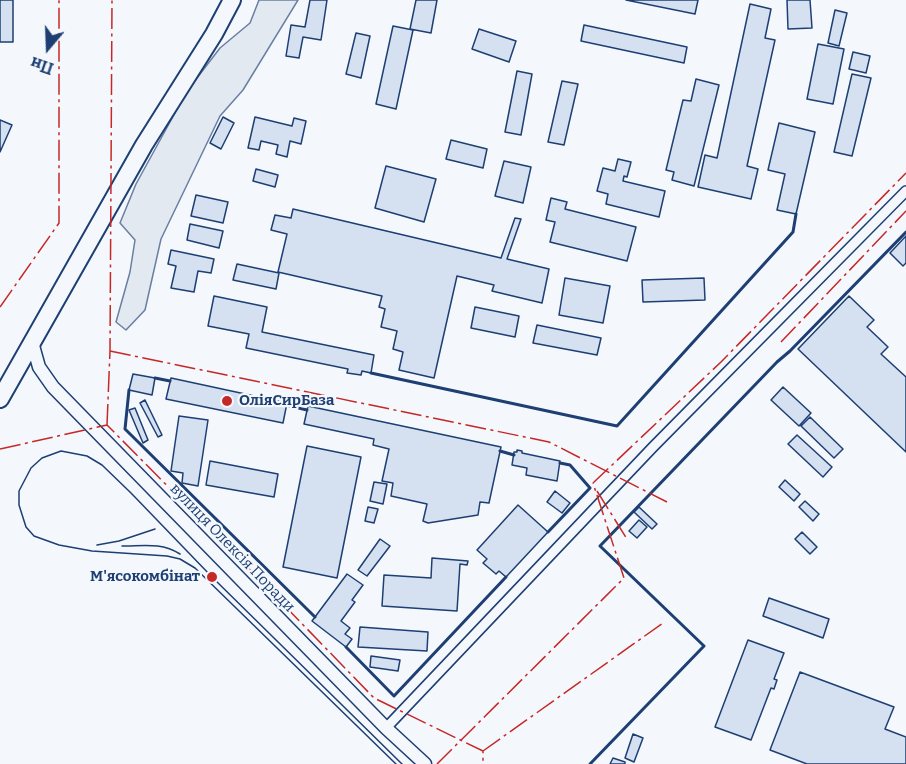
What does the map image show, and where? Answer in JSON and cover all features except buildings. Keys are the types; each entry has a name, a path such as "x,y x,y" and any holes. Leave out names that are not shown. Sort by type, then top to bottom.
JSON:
{"highway":[{"path":"0,399 144,145 214,34 232,0"}],"main road":[{"name":"вулиця Олексія Поради","path":"32,342 39,367 53,387 386,728 425,764"}],"street":[{"path":"386,728 652,447 906,191"}],"shaded area":[{"path":"259,0 298,0 243,90 220,116 161,239 145,310 126,330 116,322 130,272 135,240 120,223 136,184 187,91 220,48 250,23"}],"tram line":[{"path":"396,764 195,568 180,559 167,556 92,551 59,545 34,536 26,527 19,505 19,491 31,468 42,458 61,451 87,456 102,465 402,764"},
{"path":"97,545 119,541 155,529"},
{"path":"122,546 159,546 180,554"}],"wall":[{"path":"371,373 617,426 793,232 796,214"},
{"path":"590,764 704,646 600,546 906,232"},
{"path":"155,378 170,381"},
{"path":"129,390 125,429 315,617"},
{"path":"286,405 307,410"},
{"path":"500,451 514,455"},
{"path":"548,532 590,488 570,465 560,463"},
{"path":"346,647 394,696 506,577"}],"power":[{"path":"0,307 59,223 59,0"},
{"path":"107,425 110,351 112,0"},
{"path":"593,483 721,362 906,173"},
{"path":"781,342 906,211"},
{"path":"110,351 549,442 667,502"},
{"path":"0,449 107,425 374,698 483,751 483,764"},
{"path":"437,764 624,578 593,483"},
{"path":"597,491 627,539"},
{"path":"483,751 663,623"}],"place":[{"name":"ОліяСирБаза","path":"227,401"},
{"name":"М'ясокомбінат","path":"212,577"}]}
